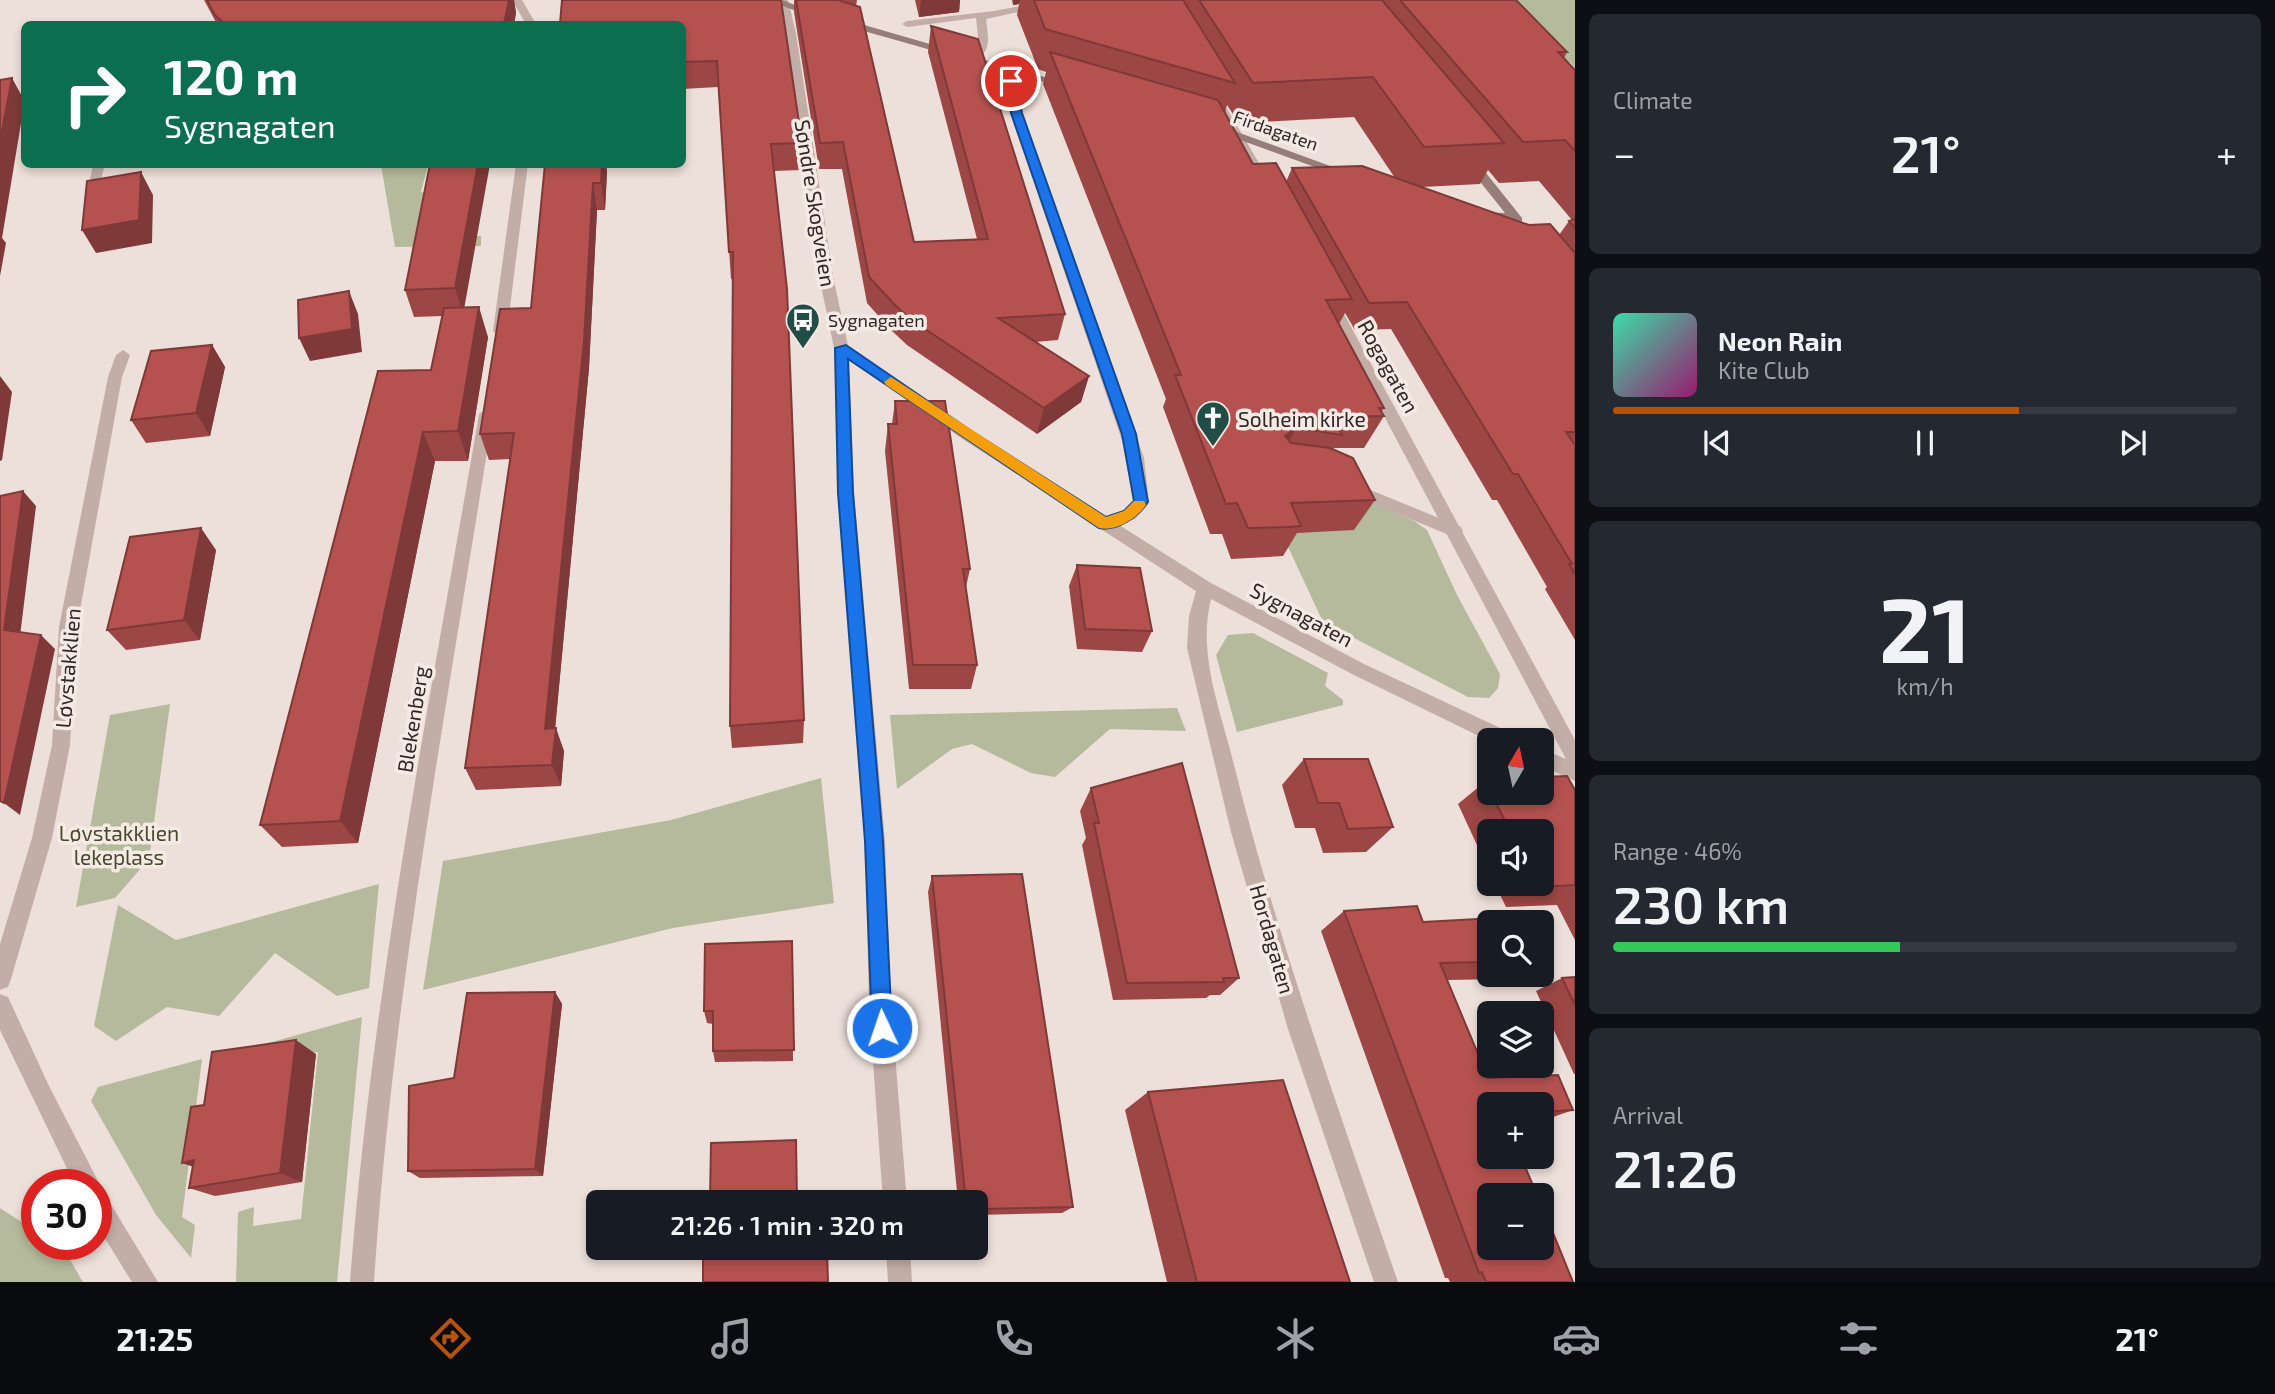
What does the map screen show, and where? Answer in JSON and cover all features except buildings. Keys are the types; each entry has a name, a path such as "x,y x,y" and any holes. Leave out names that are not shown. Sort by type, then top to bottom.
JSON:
{"street":[{"path":"517,0 529,21"},
{"path":"907,24 1069,0"},
{"path":"779,1 1080,89"},
{"name":"Søndre Skogveien","path":"779,1 791,33 826,276 841,348 846,493 874,841 880,1004 894,1190"},
{"path":"973,58 982,52 987,41 981,17 994,12"},
{"path":"1017,71 1011,81 1016,113 1136,458 1141,502 1129,514 1104,524"},
{"path":"1217,102 1276,204"},
{"name":"Firdagaten","path":"1204,124 1368,182"},
{"path":"1464,154 1531,237"},
{"path":"96,180 98,168"},
{"path":"497,350 521,168"},
{"path":"1466,212 1514,217"},
{"name":"Rogagaten","path":"1321,284 1575,758"},
{"name":"Sygnagaten","path":"841,348 965,434 1205,588 1358,669 1481,728"},
{"name":"Løvstakklien","path":"0,979 41,838 61,745 68,627 115,377 123,355"},
{"name":"Blekenberg","path":"362,1282 370,1167 391,996 488,401"},
{"path":"1339,482 1455,531"},
{"name":"Hordagaten","path":"1205,588 1198,616 1196,648 1241,832 1299,1029 1386,1282"},
{"path":"1554,763 1575,774"},
{"path":"0,1005 80,1169"},
{"path":"112,1227 146,1282"},
{"path":"899,1260 900,1282"}],"green space":[{"path":"1451,0 1575,0 1575,68 1570,62 1504,65"},
{"path":"382,168 427,168 421,192 433,194 425,236 481,236 481,246 395,247"},
{"path":"1334,484 1414,521 1427,530 1457,595 1500,674 1498,688 1489,698 1468,697 1323,622 1282,534"},
{"path":"1253,633 1328,673 1325,686 1343,700 1343,705 1237,732 1216,655 1228,635"},
{"name":"Løvstakklien lekeplass","path":"170,704 149,859 115,898 76,907 110,715"},
{"path":"1177,708 1186,731 1110,729 1055,777 1031,773 972,744 952,749 897,789 890,715"},
{"path":"821,778 834,903 673,928 423,990 443,861 671,820"},
{"path":"379,884 369,988 337,996 275,953 219,1016 167,1007 116,1041 94,1026 118,905 176,940"},
{"path":"362,1017 337,1282 236,1282 238,1212 254,1207 253,1226 301,1219 318,1052 244,1060 243,1050"},
{"path":"202,1059 182,1217 195,1225 191,1258 156,1215 91,1101 98,1087"},
{"path":"0,1208 21,1222 21,1260 71,1260 83,1282 0,1282"}],"slow traffic":[{"path":"891,382 965,434 1056,490 1104,524 1129,514 1139,505"}],"place":[{"name":"Sygnagaten","path":"803,350"},
{"name":"Solheim kirke","path":"1213,448"}],"route":[{"path":"882,1028 874,841 846,493 840,393 841,348 965,434 1056,490 1104,524 1129,514 1141,502 1136,458 1129,434 1016,113 1011,81"}]}
